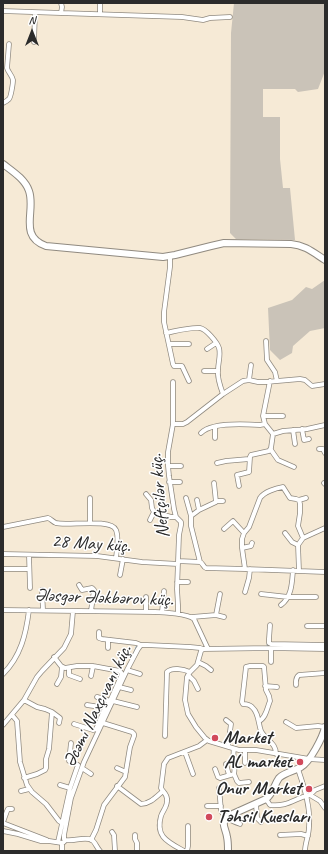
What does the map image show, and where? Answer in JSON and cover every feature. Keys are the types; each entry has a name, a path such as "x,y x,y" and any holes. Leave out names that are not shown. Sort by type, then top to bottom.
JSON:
{"street":[{"path":"61,3 61,13"},
{"path":"100,3 100,14"},
{"path":"3,11 182,17 203,20 210,18 230,17"},
{"path":"34,42 35,13"},
{"path":"3,103 9,98 12,83 12,77 7,68 9,44"},
{"path":"3,164 20,177 28,187 31,199 30,230 33,237 38,242 46,246 170,256 219,244 245,243 300,246 310,250 325,260"},
{"path":"170,256 164,318 166,333 173,364 174,366 182,366 189,380"},
{"path":"166,333 200,328 206,331 219,348 220,354 218,371 223,394"},
{"path":"266,341 267,360 275,372 277,381"},
{"path":"208,349 216,343"},
{"path":"169,344 190,344"},
{"path":"249,380 251,365"},
{"path":"204,371 218,371"},
{"path":"173,424 183,424 187,422 223,394 243,381 249,380 258,382 300,379 305,380 312,386 325,384"},
{"path":"270,381 263,416 265,424 273,434 270,450 278,460 294,468"},
{"name":"Neftçilər küç.","path":"173,382 173,424 168,452 168,466 174,510 176,517 181,524 177,582 178,614"},
{"path":"263,416 283,416"},
{"path":"201,433 204,430 228,424 265,424"},
{"path":"250,430 251,424"},
{"path":"273,434 283,431 325,425"},
{"path":"215,427 215,438"},
{"path":"302,429 304,440 309,439"},
{"path":"293,430 295,444"},
{"path":"319,449 323,449 325,453"},
{"path":"239,486 237,476 238,474 249,472 249,459 251,455 270,450"},
{"path":"217,463 249,459"},
{"path":"168,466 181,466"},
{"path":"169,482 180,482"},
{"path":"214,483 216,501"},
{"path":"245,568 242,539 244,533 249,527 263,494 283,488 290,498 299,500 306,498"},
{"path":"146,494 151,500 154,512 150,520"},
{"path":"90,498 90,523"},
{"path":"186,498 200,562"},
{"path":"197,500 199,510"},
{"path":"299,500 300,513 298,526 303,538"},
{"path":"190,516 216,501 223,501"},
{"path":"154,512 176,517"},
{"path":"3,527 48,518 56,523 90,523 114,526 117,536 116,558"},
{"path":"224,529 233,522 244,533"},
{"path":"299,571 298,545 303,538 325,528"},
{"path":"285,533 292,542 298,545"},
{"path":"242,548 251,546 252,542"},
{"name":"28 May küç.","path":"3,554 97,556 142,562 200,562 206,568 245,568 325,572"},
{"path":"29,555 30,588"},
{"path":"120,574 123,559"},
{"path":"3,569 29,569"},
{"path":"245,592 250,569"},
{"path":"281,605 291,589 293,570"},
{"path":"177,582 188,582"},
{"path":"79,585 82,590 92,588 94,590 91,611"},
{"path":"42,590 43,610"},
{"path":"162,612 164,591"},
{"path":"216,615 220,594"},
{"path":"261,594 316,597"},
{"path":"146,597 146,612"},
{"name":"Ələsgər Ələkbərov küç.","path":"3,610 162,612 178,614 192,617 196,623 205,649"},
{"path":"3,674 21,647 29,610"},
{"path":"3,725 24,700 37,677 64,648 68,641 72,627 73,611"},
{"path":"192,617 216,615 224,617"},
{"path":"270,625 269,639 271,644 325,645"},
{"path":"307,626 325,626"},
{"path":"99,632 99,638 108,641 136,643 142,645"},
{"path":"108,641 108,648"},
{"name":"Əcəmi Naxçıvani küç.","path":"111,701 138,649 142,645 205,649 325,649"},
{"path":"271,648 271,662"},
{"path":"205,649 200,654 197,664 186,679 185,693 187,711 196,728 207,740 245,750 256,750 309,760 325,760"},
{"path":"54,657 62,667 69,668 77,666 93,666 120,671 122,674 111,701 95,730 74,724"},
{"path":"198,662 209,667 211,670"},
{"path":"91,676 93,666"},
{"path":"259,721 264,717 270,700 266,693 264,667 248,666 246,668 242,702 243,704 253,707 262,732 275,746 276,754"},
{"path":"57,684 61,677 62,667"},
{"path":"69,668 69,675 80,679"},
{"path":"165,736 168,670 180,669 189,673 198,689"},
{"path":"127,670 140,674"},
{"path":"296,685 296,679 299,675 325,672"},
{"path":"265,686 277,687"},
{"path":"119,687 131,690"},
{"path":"97,697 137,707"},
{"path":"24,700 37,707 52,712 60,718 59,723"},
{"path":"87,705 107,708"},
{"name":"Əcəmi Naxçıvani küç.","path":"62,842 64,839 70,802 74,788 103,723 107,708"},
{"path":"24,778 37,774 46,768 52,712"},
{"path":"12,715 16,722 20,762 24,778 29,789 46,804 59,821 62,822"},
{"path":"226,720 232,724 228,746"},
{"path":"228,851 227,837 223,825 223,821 226,817 266,799 270,796 281,777 304,766 322,737 325,727 318,726 296,728 286,722"},
{"path":"91,840 96,830 104,805 123,779 126,772 130,747 134,734 132,732 103,723"},
{"path":"184,851 167,842 161,834 161,816 167,803 167,796 161,786 164,764 169,757 201,745 207,740"},
{"path":"62,851 62,822 70,788 78,766 69,761 71,743"},
{"path":"234,748 234,774 237,781 239,783 249,782"},
{"path":"245,750 245,763"},
{"path":"185,752 193,774"},
{"path":"226,764 229,775"},
{"path":"82,768 91,774"},
{"path":"117,768 126,772"},
{"path":"216,769 218,777 220,778 234,774"},
{"path":"298,769 308,796 310,819 305,851"},
{"path":"60,785 70,788"},
{"path":"117,786 141,804 150,802 163,791"},
{"path":"266,799 270,805 282,805 308,796 315,790 325,786"},
{"path":"218,788 222,813 226,817 240,824"},
{"path":"21,791 29,789"},
{"path":"308,796 320,801 325,808"},
{"path":"256,804 256,816 261,822"},
{"path":"207,806 221,806"},
{"path":"12,809 8,809 3,823 49,841"},
{"path":"187,851 188,826"},
{"path":"3,831 41,841 62,842 83,839 91,840 100,851"},
{"path":"112,832 114,835 115,851"},
{"path":"280,835 301,834 308,836"},
{"path":"135,835 137,851"}],"shaded area":[{"path":"234,3 325,3 325,71 318,89 298,92 295,89 263,89 263,117 280,117 280,159 283,188 290,188 295,240 236,239 230,233 231,33"},
{"path":"325,280 325,328 310,331 293,346 292,353 280,360 270,350 268,308 292,300 306,287 312,289"}],"waterway":[{"path":"132,657 137,645"},
{"path":"72,789 76,779"},
{"path":"61,839 62,833"}],"place":[{"name":"Market","path":"215,738"},
{"name":"AL market","path":"300,762"},
{"name":"Onur Market","path":"309,789"},
{"name":"Təhsil Kuesları","path":"209,817"}]}
